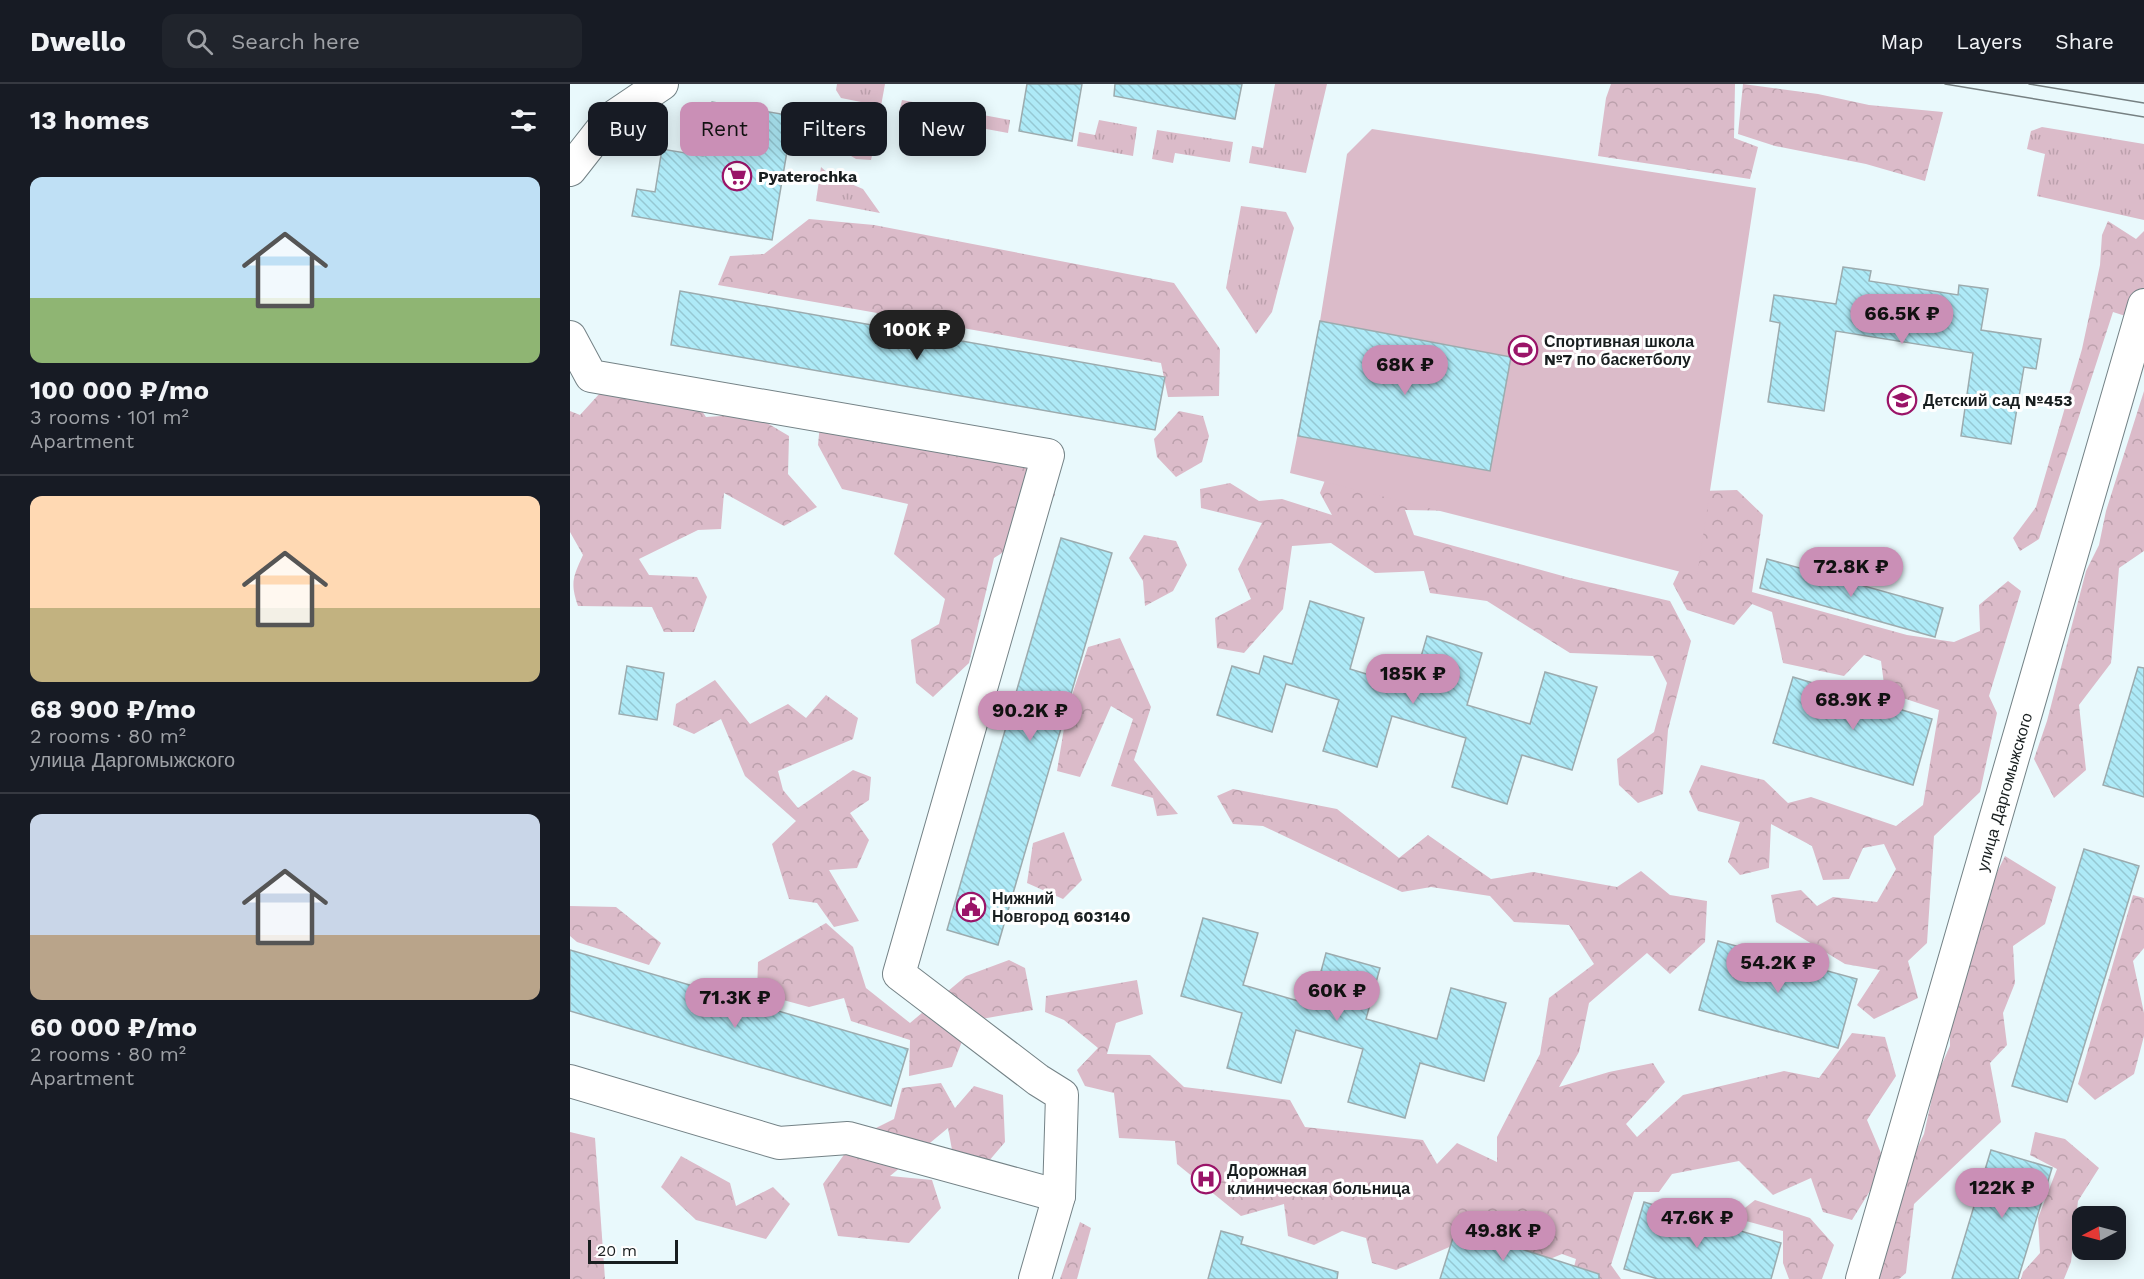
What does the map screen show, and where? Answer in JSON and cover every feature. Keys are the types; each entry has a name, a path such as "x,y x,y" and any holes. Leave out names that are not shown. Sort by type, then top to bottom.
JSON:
{"street":[{"path":"570,170 610,119 662,84"},
{"name":"улица Даргомыжского","path":"1862,1279 2144,305"},
{"path":"570,337 591,376 1048,455 899,974 1038,1080 1062,1095 1059,1196 1035,1279"},
{"path":"570,1081 779,1143 848,1138 1059,1196"}],"green space":[{"path":"837,84 885,84 882,102 861,102 841,98 836,90"},
{"path":"1275,84 1327,84 1306,173 1249,163 1252,146 1263,148"},
{"path":"1611,84 1735,84 1734,138 1758,147 1750,179 1598,156 1606,98"},
{"path":"1743,84 1818,94 1869,105 1943,112 1925,181 1866,164 1775,146 1738,134"},
{"path":"986,116 1010,120 1008,133 986,129"},
{"path":"1099,120 1137,127 1133,156 1077,146 1079,132 1095,135"},
{"path":"2042,127 2144,144 2144,220 2037,196 2045,154 2027,149 2031,131"},
{"name":"Спортивная школа №7 по баскетболу","path":"1372,129 1756,188 1697,576 1290,473 1320,321 1347,154"},
{"path":"1157,130 1233,142 1230,162 1175,153 1173,163 1152,159"},
{"path":"851,156 872,156 871,160 856,159"},
{"path":"821,167 830,175 863,189 880,213 816,201"},
{"path":"1241,206 1286,212 1294,228 1272,312 1256,334 1226,288"},
{"path":"809,219 874,225 1174,283 1220,349 1219,396 1168,397 1161,363 718,285 730,256 764,254"},
{"path":"2108,221 2136,239 2144,231 2144,322 2113,312 2039,539 2020,551 2013,538 2036,507 2082,349 2100,265 2102,235"},
{"path":"657,371 686,387 706,417 752,414 789,436 788,474 817,507 784,526 724,493 721,529 698,530 639,559 649,575 697,577 707,597 694,632 664,632 652,607 578,606 573,586 583,555 570,532 570,411 580,415 611,381"},
{"path":"2144,391 2144,551 2119,568 2111,663 2079,705 2086,770 2054,798 2034,759 2047,721 2086,571 2099,545 2106,511"},
{"path":"822,402 1038,443 1055,495 1021,541 994,558 969,663 933,697 916,683 911,640 939,624 945,599 894,554 908,504 842,489 818,445"},
{"path":"1179,411 1203,416 1209,436 1202,462 1176,477 1157,457 1154,439"},
{"path":"1333,460 1462,511 1405,510 1414,535 1570,578 1670,601 1691,641 1668,730 1663,794 1638,803 1619,785 1617,759 1654,732 1667,683 1653,656 1570,653 1487,601 1430,593 1424,571 1375,573 1331,543 1292,546 1283,609 1244,653 1217,648 1215,618 1251,599 1238,569 1262,523 1201,508 1200,489 1230,483 1259,501 1282,499 1332,515 1320,493"},
{"path":"1737,490 1763,515 1752,592 1907,635 1954,642 1980,631 1979,605 2008,581 2021,591 1989,696 1997,713 1980,792 1934,836 1927,943 1908,961 1918,998 1874,1019 1857,1005 1880,970 1845,964 1776,922 1771,895 1801,890 1817,906 1833,897 1877,902 1896,869 1884,844 1863,848 1849,879 1823,880 1812,846 1771,824 1769,868 1740,875 1728,862 1740,822 1698,811 1689,792 1701,765 1764,780 1788,803 1811,797 1896,826 1923,805 1939,710 1885,692 1881,661 1864,655 1844,676 1783,663 1772,612 1752,604 1734,625 1687,610 1673,584 1694,540 1699,491"},
{"path":"1144,535 1176,541 1187,565 1173,591 1145,606 1143,581 1129,558"},
{"path":"1120,638 1151,707 1134,760 1178,814 1157,816 1153,798 1111,786 1133,719 1111,706 1080,777 1057,771 1067,710 1088,647"},
{"path":"715,680 750,724 788,704 806,718 826,695 858,718 853,739 778,771 783,790 798,808 853,770 871,777 869,800 850,813 869,840 857,868 829,870 859,921 834,927 817,903 789,899 772,844 796,821 745,776 721,719 694,734 673,725 676,704"},
{"path":"1233,789 1337,809 1399,858 1428,835 1491,879 1533,872 1617,887 1641,871 1670,895 1707,901 1705,942 1670,974 1647,953 1589,1003 1579,1052 1559,1087 1609,1072 1653,1063 1665,1082 1626,1124 1637,1137 1683,1095 1784,1071 1819,1078 1852,1033 1885,1037 1896,1076 1867,1120 1886,1165 1852,1220 1823,1212 1811,1178 1773,1195 1739,1161 1672,1174 1659,1192 1634,1192 1611,1265 1621,1279 1571,1279 1576,1259 1562,1254 1528,1268 1461,1242 1396,1270 1372,1263 1366,1238 1342,1231 1314,1245 1288,1236 1284,1204 1241,1216 1177,1164 1175,1141 1119,1138 1114,1093 1085,1086 1077,1070 1098,1048 1064,1020 1045,1012 1046,996 1137,980 1143,1014 1116,1023 1107,1054 1150,1055 1184,1087 1290,1100 1305,1127 1423,1140 1437,1164 1457,1143 1497,1162 1497,1137 1540,1054 1549,998 1594,964 1569,925 1514,922 1490,896 1431,887 1402,892 1263,826 1233,824 1217,796"},
{"path":"1064,832 1082,880 1063,899 1027,883 1033,843"},
{"path":"2005,856 2056,887 2045,924 2013,946 2015,983 2003,1013 2007,1045 1990,1063 2001,1122 1914,1204 1906,1273 1899,1279 1874,1279 1904,1175 1924,1134 1937,1075 1950,1046 1950,1006 1978,911"},
{"path":"2133,895 2144,898 2144,948 2133,961 2144,1013 2144,1036 2134,1074 2095,1100 2078,1084"},
{"path":"570,906 616,907 661,943 649,965 577,942 570,936"},
{"path":"826,923 853,947 866,988 910,1023 966,976 1009,960 1025,968 1033,1010 970,1021 952,1067 909,1076 910,1040 851,1021 844,998 809,1007 757,993 758,962"},
{"path":"941,1083 955,1108 974,1086 1003,1095 1005,1142 977,1175 955,1166 948,1128 890,1176 932,1180 941,1208 909,1243 838,1236 823,1184 856,1138 894,1119 902,1088"},
{"path":"570,1132 595,1138 605,1279 570,1279"},
{"path":"2035,1132 2065,1139 2099,1168 2078,1201 2077,1206 2072,1206 2072,1253 2064,1279 2021,1279 2023,1272 2040,1253 2038,1218 2057,1169 2030,1155"},
{"path":"681,1156 730,1183 736,1206 773,1187 790,1204 766,1239 696,1220 661,1187"},
{"path":"1755,1200 1810,1218 1834,1245 1822,1279 1789,1279 1783,1263 1783,1231 1746,1221 1741,1211"},
{"path":"1080,1222 1091,1228 1077,1279 1060,1279"}],"building":[{"path":"1027,84 1082,84 1072,141 1019,131"},
{"path":"1115,84 1242,84 1235,119 1114,96"},
{"path":"769,112 781,114 781,156 786,156 772,240 632,216 637,189 655,192 661,156 668,156 668,150 680,152 680,156 769,156"},
{"path":"1843,267 1871,271 1869,281 1958,295 1959,285 1988,289 1981,330 2041,339 2036,369 2024,367 2011,444 1961,436 1973,353 1836,331 1824,411 1768,402 1780,323 1770,321 1774,295 1836,304"},
{"path":"680,291 1165,377 1155,430 671,345"},
{"path":"1320,321 1511,357 1490,471 1298,436"},
{"path":"1061,538 1112,553 998,945 947,930"},
{"path":"1767,559 1943,608 1935,637 1760,588"},
{"path":"1310,601 1364,618 1350,669 1412,688 1427,636 1482,653 1467,705 1530,724 1545,672 1597,687 1572,770 1522,755 1507,804 1452,787 1466,738 1392,716 1377,767 1323,751 1339,700 1286,684 1272,732 1217,715 1232,666 1259,674 1264,656 1292,664"},
{"path":"627,666 664,673 657,720 619,714"},
{"path":"2138,667 2144,668 2144,797 2103,785"},
{"path":"1793,677 1932,719 1913,785 1773,743"},
{"path":"2084,849 2139,866 2067,1102 2012,1086"},
{"path":"1203,918 1258,933 1243,985 1312,1005 1326,953 1380,968 1366,1019 1437,1039 1451,988 1506,1003 1484,1081 1420,1063 1405,1118 1348,1102 1363,1049 1296,1030 1281,1083 1227,1068 1242,1013 1181,996"},
{"path":"1718,941 1857,979 1838,1048 1699,1010"},
{"path":"570,950 908,1049 891,1106 570,1011"},
{"path":"1991,1150 2052,1168 2018,1279 1952,1279"},
{"path":"1644,1202 1781,1243 1771,1279 1658,1279 1624,1269"},
{"path":"1456,1228 1599,1274 1599,1279 1440,1279"},
{"path":"1221,1231 1243,1237 1241,1244 1338,1272 1337,1279 1208,1279"}],"tram line":[{"path":"1945,84 2144,117"},
{"path":"2029,84 2144,103"}],"place":[{"name":"Pyaterochka","path":"737,176"},
{"name":"Спортивная школа №7 по баскетболу","path":"1523,350"},
{"name":"Детский сад №453","path":"1902,400"},
{"name":"Нижний Новгород 603140","path":"971,907"},
{"name":"Дорожная клиническая больница","path":"1206,1179"}]}
